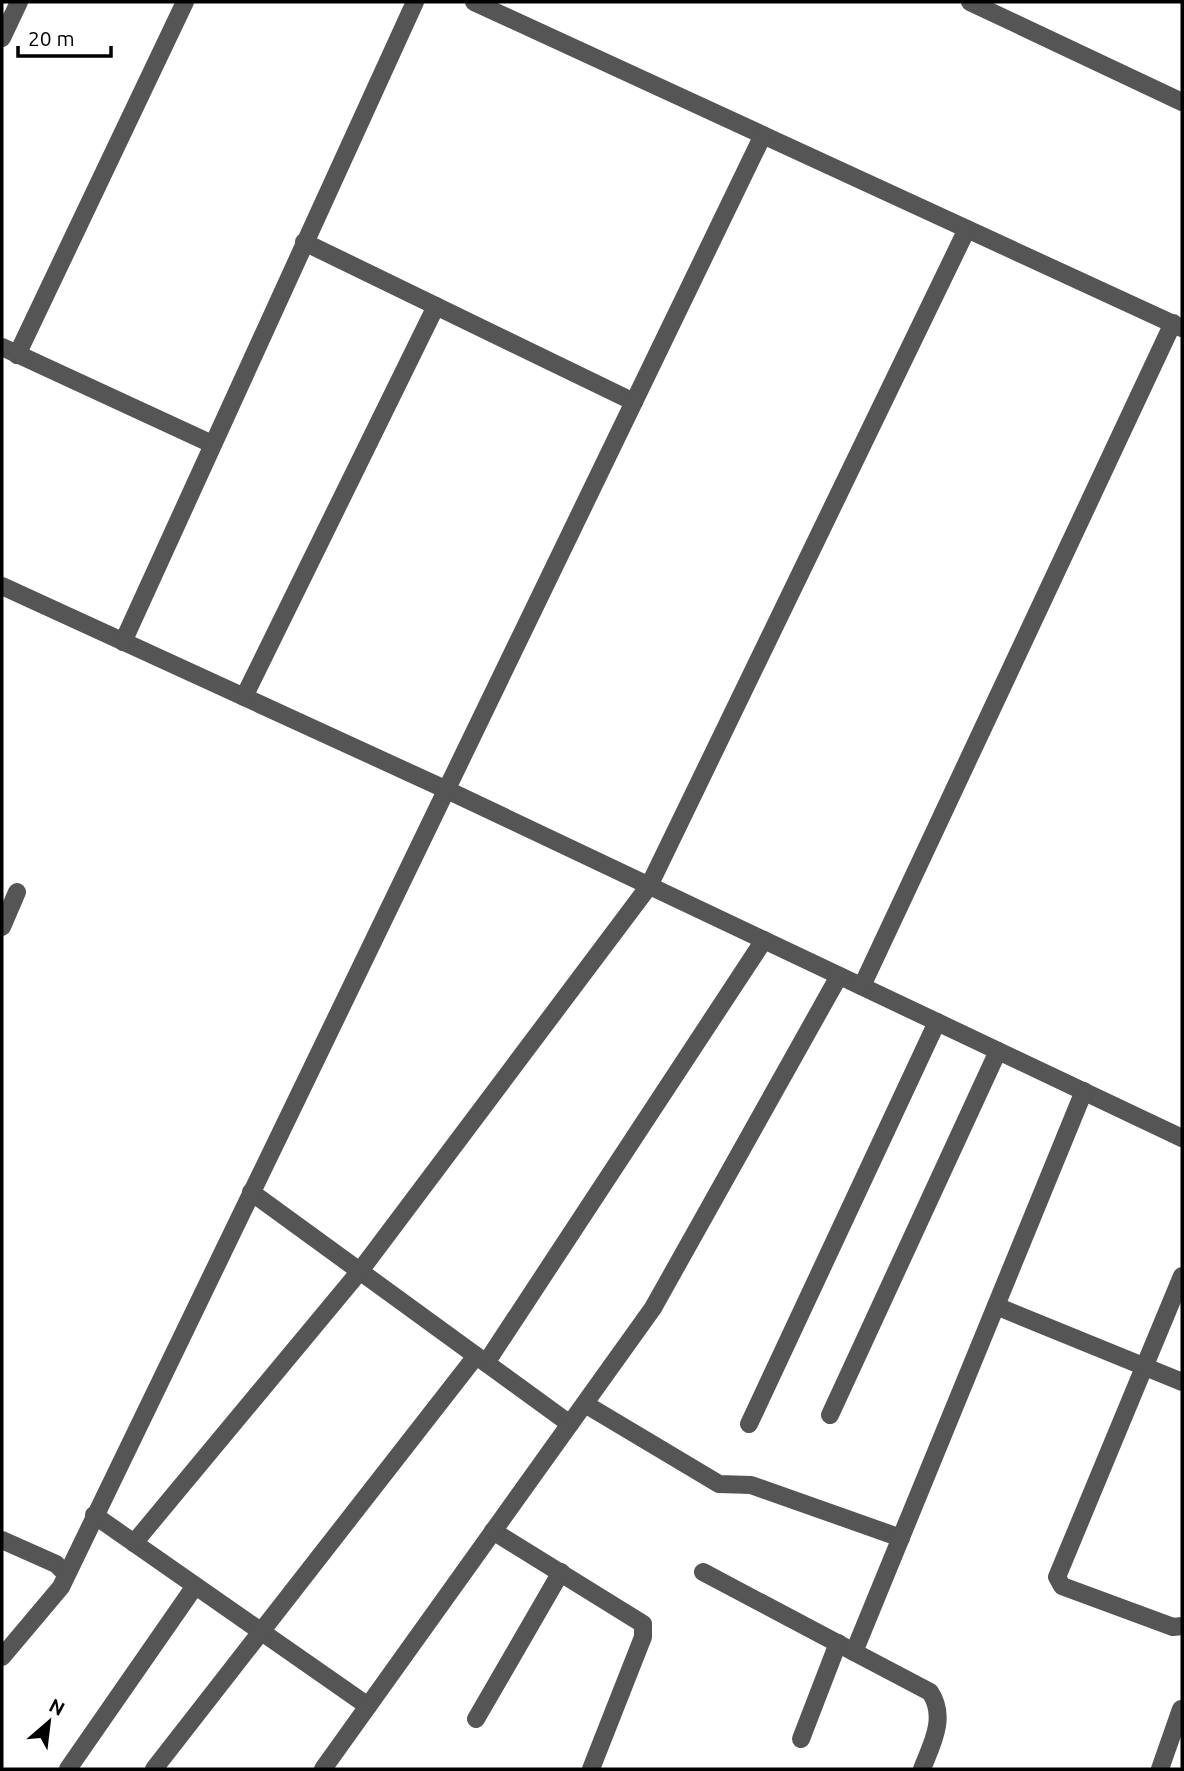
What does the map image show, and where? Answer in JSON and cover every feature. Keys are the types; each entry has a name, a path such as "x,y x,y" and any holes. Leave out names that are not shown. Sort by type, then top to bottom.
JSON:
{"street":[{"path":"2,38 19,2"},
{"path":"185,2 10,351 212,444"},
{"path":"123,642 415,2"},
{"path":"474,2 1178,325 862,986"},
{"path":"970,2 1182,102"},
{"path":"2,1657 61,1587 65,1573 763,135"},
{"path":"134,1543 360,1271 649,886 967,229"},
{"path":"304,243 634,402"},
{"path":"244,697 436,306"},
{"path":"2,586 447,790 1182,1138"},
{"path":"2,926 17,892"},
{"path":"154,1769 261,1631 481,1360 764,940"},
{"path":"323,1769 653,1308 839,976"},
{"path":"749,1424 937,1022"},
{"path":"830,1415 998,1051"},
{"path":"854,1652 1084,1091"},
{"path":"251,1192 570,1424"},
{"path":"1182,1276 1143,1364 1123,1425 1057,1577 1062,1586 1173,1627 1182,1626"},
{"path":"996,1306 1182,1382"},
{"path":"585,1404 719,1483 751,1485 901,1538"},
{"path":"94,1515 368,1706"},
{"path":"493,1531 638,1619 645,1630 591,1769"},
{"path":"2,1540 56,1563 65,1573"},
{"path":"476,1719 561,1572"},
{"path":"703,1572 930,1692 937,1702 939,1716 935,1737 922,1769"},
{"path":"68,1769 195,1586"},
{"path":"801,1739 838,1643"},
{"path":"1160,1769 1181,1709"}]}
